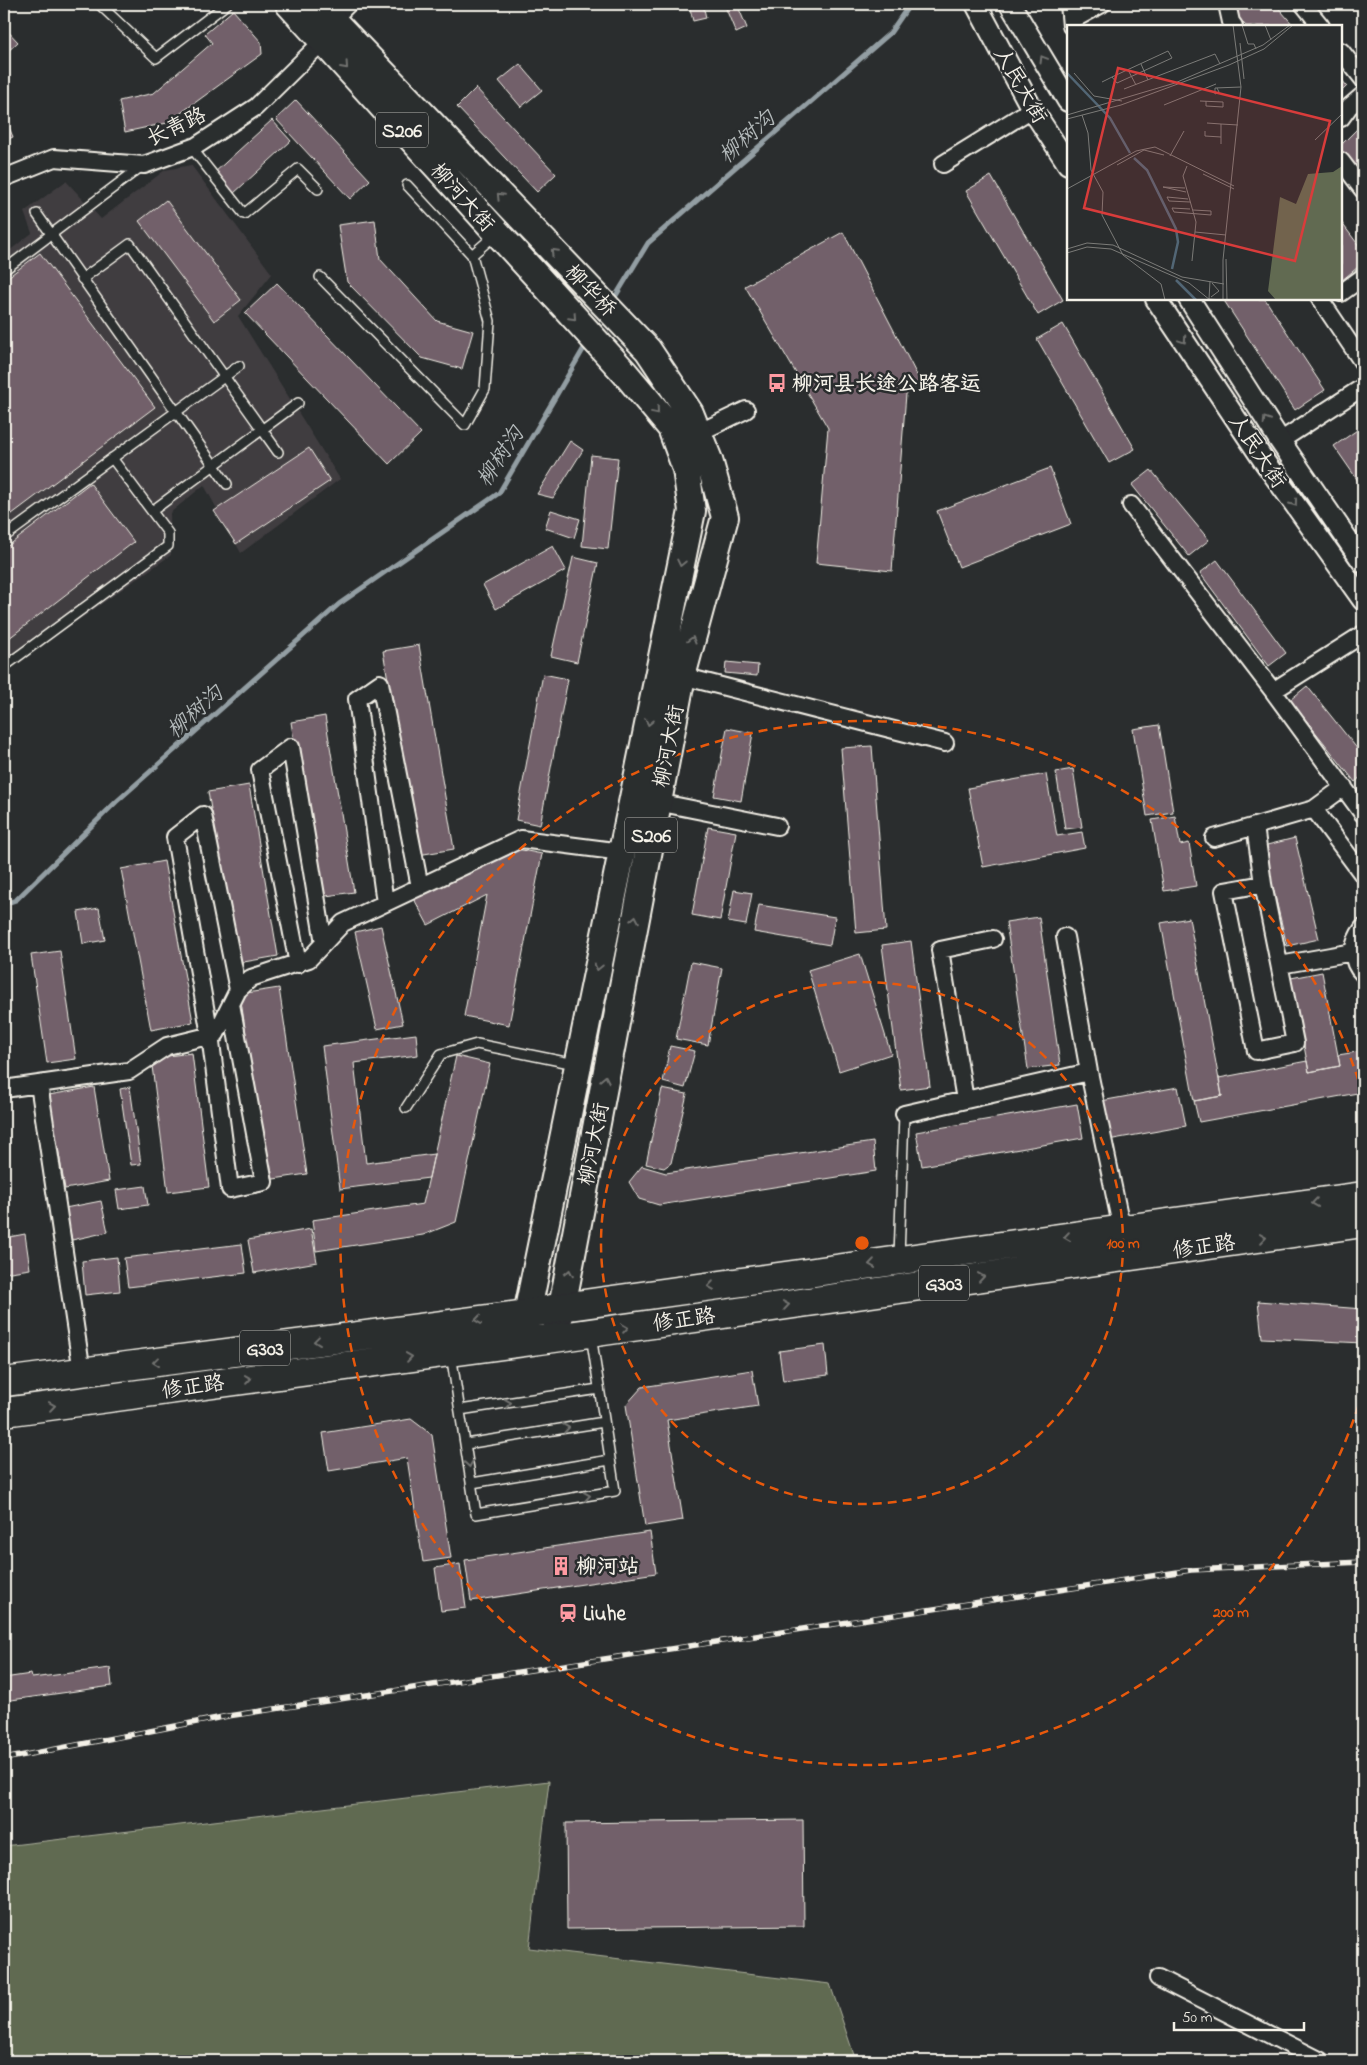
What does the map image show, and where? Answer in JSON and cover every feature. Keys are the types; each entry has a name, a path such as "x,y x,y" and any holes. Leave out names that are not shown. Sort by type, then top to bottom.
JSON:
{"highway":[{"name":"修正路","path":"4,1382 527,1314 562,1307 1363,1196"},
{"name":"修正路","path":"4,1412 554,1338 1363,1223"}],"main road":[{"name":"柳河大街","path":"289,4 330,17 534,231"},
{"name":"柳河大街","path":"330,17 496,234 516,255"},
{"name":"柳华桥","path":"534,231 648,350"},
{"name":"柳华桥","path":"516,255 625,373"},
{"name":"柳河大街","path":"554,1338 562,1307 682,676 725,517 709,460 690,413 648,350"},
{"name":"柳河大街","path":"524,1341 527,1314 692,511 686,469 671,428 625,373"}],"street":[{"name":"人民大街","path":"976,4 1032,109 1067,162"},
{"path":"1069,4 1071,24 1102,4"},
{"path":"1228,4 1233,25"},
{"path":"1303,4 1320,25"},
{"name":"人民大街","path":"1013,10 1067,99"},
{"name":"长青路","path":"4,178 54,158 144,164 191,147 256,107 330,17"},
{"path":"1342,52 1363,79"},
{"path":"1342,117 1349,107 1363,95"},
{"path":"942,164 1032,109"},
{"path":"1342,163 1363,190"},
{"path":"1342,292 1363,277"},
{"name":"人民大街","path":"1157,300 1264,461 1363,600"},
{"name":"人民大街","path":"1190,300 1280,442 1363,562"},
{"path":"1326,301 1363,363"},
{"path":"1280,442 1363,387"},
{"path":"698,432 746,410"},
{"path":"1131,505 1273,691 1363,814"},
{"path":"1273,691 1363,634"},
{"path":"682,676 944,743"},
{"path":"385,903 358,699 380,683 420,887"},
{"path":"298,964 260,770 291,747 324,943"},
{"path":"1214,838 1314,809 1344,787"},
{"path":"657,802 777,826"},
{"path":"1314,809 1363,874"},
{"path":"203,816 235,997 264,1182 230,1189 210,1035 175,837 203,816"},
{"path":"1255,826 1294,1043 1256,1050 1224,891 1264,884"},
{"path":"4,1089 129,1070 167,1046 216,1034 235,997 251,978 309,959 343,923 521,839 622,852"},
{"path":"1363,928 1356,938 1353,952 1354,959 1363,974"},
{"path":"1065,937 1122,1230"},
{"path":"965,1100 940,950 993,939"},
{"path":"1280,965 1353,952"},
{"path":"904,1114 1090,1072"},
{"path":"38,1084 82,1372"},
{"path":"1158,1978 1321,2061"}],"lane":[{"path":"99,4 156,58 226,4"},
{"path":"191,147 244,214 298,169 318,189"},
{"path":"4,270 144,164"},
{"path":"320,277 465,425 485,389 490,321 472,255 407,185"},
{"path":"37,214 226,484"},
{"path":"472,255 496,234"},
{"path":"82,279 130,244 278,452"},
{"path":"4,537 239,366"},
{"path":"152,511 298,403"},
{"path":"4,663 9,663 168,546 168,533 112,458"},
{"path":"406,1108 441,1054 477,1044 578,1065"},
{"path":"899,1260 904,1114"},
{"path":"450,1351 476,1514 615,1491 591,1332"},
{"path":"460,1410 599,1389"},
{"path":"466,1444 604,1422"},
{"path":"472,1482 610,1460"}],"shaded area":[{"path":"191,165 272,274 238,316 340,479 241,553 204,485 170,513 171,555 4,671 4,255 32,233 24,212 66,181 101,219 165,170"}],"green space":[{"path":"549,1781 529,1948 830,1984 856,2061 4,2061 4,1846"}],"building":[{"path":"689,4 703,4 706,18 693,21"},
{"path":"724,4 737,4 747,28 736,33"},
{"path":"1236,4 1275,4 1293,25 1245,25 1230,9"},
{"path":"233,10 261,42 262,54 167,123 125,132 119,101 154,93 212,43 205,34"},
{"path":"4,27 18,42 4,55"},
{"path":"520,64 542,90 521,107 499,81"},
{"path":"1342,80 1347,86 1342,91"},
{"path":"476,88 556,174 537,192 457,107"},
{"path":"296,100 370,180 350,199 276,119"},
{"path":"6,120 13,137 4,141 4,121"},
{"path":"272,120 291,141 233,194 214,173"},
{"path":"1363,123 1363,176 1342,153 1342,144"},
{"path":"991,176 1063,300 1038,315 966,191"},
{"path":"166,200 241,300 214,321 139,221"},
{"path":"375,220 380,259 437,321 473,331 462,369 422,358 347,282 338,225"},
{"path":"1342,223 1363,251 1363,263 1342,280"},
{"path":"843,232 921,383 906,394 892,571 816,563 828,428 745,286"},
{"path":"40,253 155,407 4,520 4,280"},
{"path":"277,283 421,433 389,464 245,313"},
{"path":"1224,300 1266,300 1325,390 1295,410"},
{"path":"1063,324 1135,449 1109,463 1037,339"},
{"path":"1363,426 1363,488 1334,446"},
{"path":"570,441 583,450 553,498 537,494"},
{"path":"309,448 330,481 236,544 214,511"},
{"path":"591,455 618,458 608,549 582,546"},
{"path":"1050,468 1071,524 959,567 937,511"},
{"path":"1151,470 1209,540 1189,556 1132,485"},
{"path":"90,483 134,542 4,642 4,549"},
{"path":"551,510 580,519 574,538 545,528"},
{"path":"553,546 566,570 496,609 483,585"},
{"path":"573,557 598,563 577,662 551,656"},
{"path":"1217,560 1286,653 1269,666 1200,573"},
{"path":"419,645 454,849 418,855 383,651"},
{"path":"726,662 758,665 757,676 725,673"},
{"path":"543,674 568,679 540,825 516,820"},
{"path":"1307,686 1363,756 1363,775 1355,782 1290,700"},
{"path":"325,716 354,892 319,897 291,722"},
{"path":"1159,725 1173,812 1147,816 1133,729"},
{"path":"727,728 753,733 741,801 714,796"},
{"path":"872,746 886,930 856,933 841,748"},
{"path":"1073,769 1082,827 1065,829 1056,772"},
{"path":"1046,774 1057,836 1082,832 1085,848 983,867 968,788"},
{"path":"249,785 278,956 238,963 208,792"},
{"path":"1175,816 1180,845 1189,843 1196,886 1164,891 1152,820"},
{"path":"708,827 736,832 720,920 692,915"},
{"path":"1295,838 1319,939 1287,946 1263,846"},
{"path":"512,848 542,854 509,1025 464,1016 487,895 428,925 414,899"},
{"path":"164,861 193,1022 151,1030 121,869"},
{"path":"734,890 752,893 746,925 728,922"},
{"path":"759,905 835,917 830,945 754,932"},
{"path":"99,908 105,940 83,944 78,912"},
{"path":"1039,917 1060,1065 1028,1069 1006,922"},
{"path":"1189,918 1222,1096 1194,1101 1161,923"},
{"path":"381,926 403,1024 377,1029 355,932"},
{"path":"911,941 930,1086 901,1090 882,945"},
{"path":"60,951 76,1059 47,1063 31,955"},
{"path":"860,954 891,1054 839,1071 808,970"},
{"path":"691,962 722,968 708,1045 676,1039"},
{"path":"1322,972 1340,1066 1309,1072 1291,978"},
{"path":"279,988 307,1174 267,1180 240,994"},
{"path":"416,1034 418,1055 354,1063 366,1163 434,1154 429,1178 340,1189 322,1046"},
{"path":"670,1046 695,1051 685,1088 663,1082"},
{"path":"1363,1051 1363,1092 1199,1122 1194,1101 1222,1096 1219,1078 1307,1061 1309,1072 1340,1066 1338,1055"},
{"path":"192,1053 209,1187 168,1192 151,1058"},
{"path":"456,1056 490,1064 456,1222 423,1235 316,1251 312,1220 423,1204"},
{"path":"94,1087 109,1181 65,1189 49,1095"},
{"path":"130,1087 141,1164 131,1165 120,1089"},
{"path":"1178,1087 1186,1126 1108,1140 1101,1101"},
{"path":"662,1089 687,1094 671,1163 664,1168 646,1164"},
{"path":"1077,1104 1083,1138 922,1166 916,1132"},
{"path":"873,1142 876,1171 659,1205 639,1199 629,1182 642,1166 666,1173"},
{"path":"145,1186 148,1205 119,1209 116,1190"},
{"path":"101,1201 108,1232 72,1240 65,1208"},
{"path":"311,1229 317,1262 254,1273 248,1240"},
{"path":"25,1234 30,1269 4,1273 4,1238"},
{"path":"242,1244 246,1273 128,1287 124,1258"},
{"path":"117,1257 120,1291 85,1295 82,1261"},
{"path":"1258,1301 1363,1309 1363,1343 1262,1338"},
{"path":"825,1345 828,1375 783,1381 779,1351"},
{"path":"752,1370 758,1406 667,1420 683,1520 645,1526 626,1405 642,1387"},
{"path":"411,1419 432,1435 451,1558 423,1562 407,1458 329,1471 323,1433"},
{"name":"柳河站","path":"650,1532 656,1573 471,1601 465,1560"},
{"path":"460,1564 466,1608 441,1611 435,1568"},
{"path":"110,1668 112,1686 4,1701 4,1678 31,1674 32,1678"},
{"path":"803,1820 804,1926 567,1929 566,1823"}],"waterway":[{"name":"柳树沟","path":"612,302 648,243 890,33 910,4"},
{"name":"柳树沟","path":"4,904 16,900 116,802 339,604 499,493 587,343"}],"railway":[{"path":"4,1759 228,1716 1191,1570 1363,1562"}],"place":[{"name":"柳河县长途公路客运","path":"777,383"},
{"name":"柳河站","path":"561,1566"},
{"name":"Liuhe","path":"568,1613"}]}
